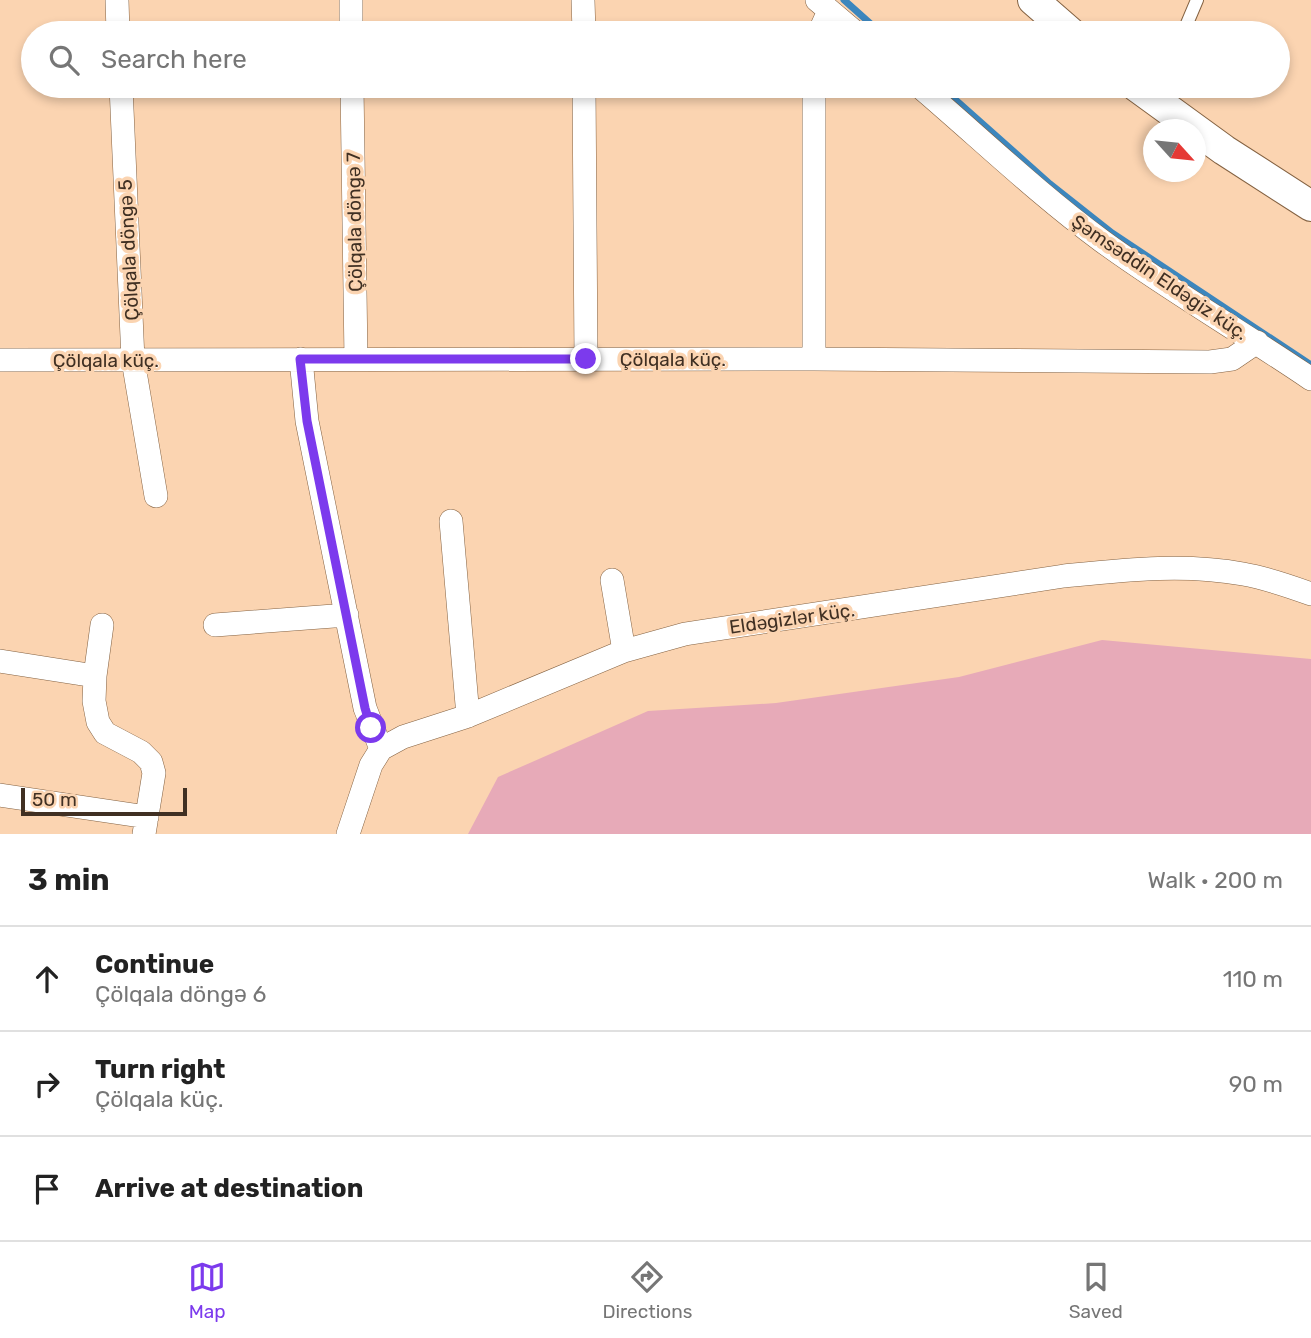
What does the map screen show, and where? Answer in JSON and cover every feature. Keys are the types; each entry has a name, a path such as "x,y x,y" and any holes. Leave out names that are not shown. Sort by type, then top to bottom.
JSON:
{"street":[{"path":"117,0 118,21"},
{"path":"351,0 351,21"},
{"path":"583,0 584,21"},
{"path":"1033,0 1057,21"},
{"path":"823,5 842,21"},
{"name":"Çölqala döngə 5","path":"122,98 133,360 156,496"},
{"name":"Çölqala döngə 7","path":"352,98 356,359"},
{"path":"584,98 586,359"},
{"path":"814,98 814,359"},
{"name":"Şəmsəddin Eldəgiz küç.","path":"933,98 1073,219 1154,278 1311,379"},
{"path":"1158,98 1224,150 1311,206"},
{"name":"Çölqala küç.","path":"0,360 814,359 1210,362 1232,359 1257,342"},
{"path":"300,359 307,421 365,708 381,749 371,765 348,834"},
{"path":"451,521 468,716"},
{"name":"Eldəgizlər küç.","path":"381,749 403,737 468,716 624,651 685,634 1065,576 1125,570 1195,568 1245,574 1311,594"},
{"path":"612,580 624,651"},
{"path":"215,625 347,615"},
{"path":"0,795 145,826 154,773 151,762 141,752 106,733 98,722 94,701 95,676 102,625"},
{"path":"0,661 95,676"}],"lane":[{"path":"1188,21 1197,0"}],"shaded area":[{"path":"1102,640 1311,659 1311,834 468,834 498,777 648,711 776,703 959,677"}],"waterway":[{"path":"844,0 868,21"},
{"path":"953,98 1050,184 1112,233 1311,365"}],"route":[{"path":"371,728 307,421 300,359 586,359"}]}
